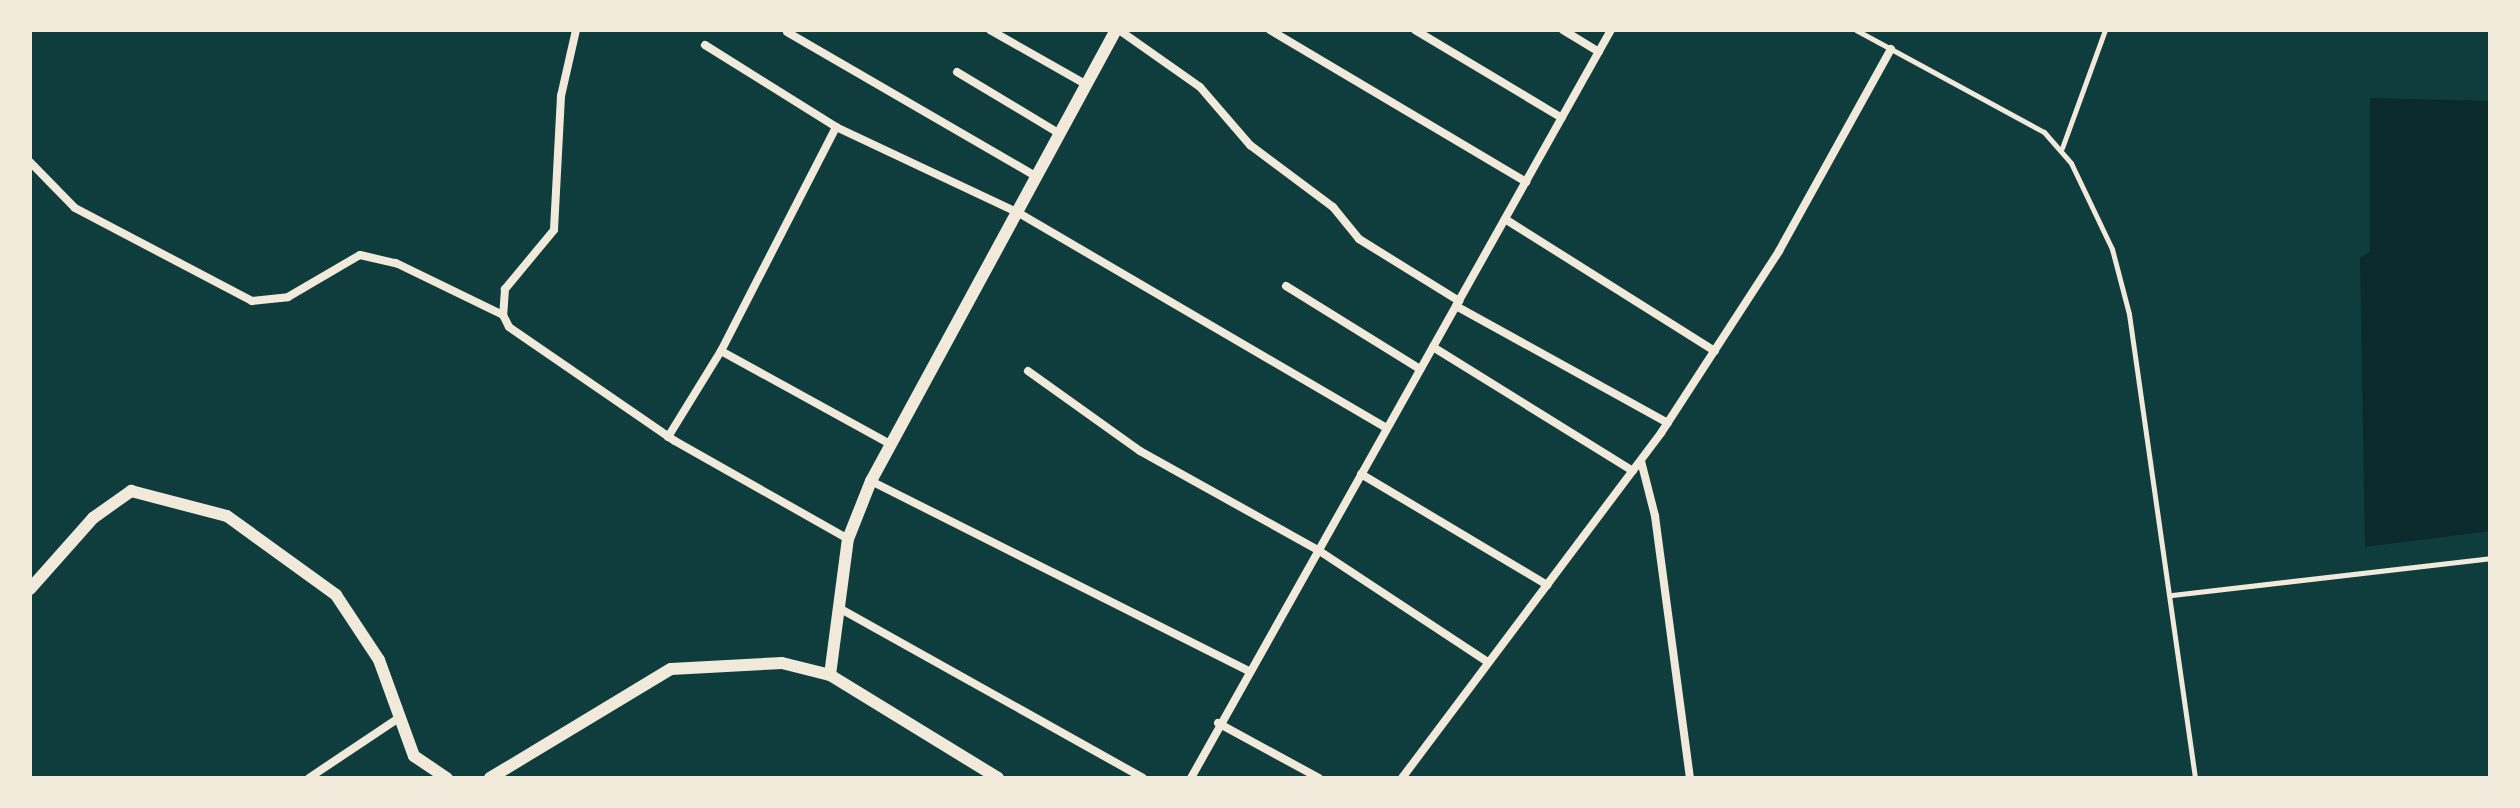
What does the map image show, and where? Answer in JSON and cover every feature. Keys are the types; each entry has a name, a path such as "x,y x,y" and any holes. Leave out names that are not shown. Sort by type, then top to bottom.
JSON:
{"street":[{"path":"576,30 561,96 554,230 505,289 503,315 509,327 668,437 848,539"},
{"path":"990,30 1087,85"},
{"path":"830,675 848,539 871,481 1118,30 1200,87 1250,145 1333,207 1359,239 1457,303 1668,423"},
{"path":"1270,30 1526,182"},
{"path":"1415,30 1562,118"},
{"path":"1563,30 1599,52"},
{"path":"1191,778 1218,723 1611,30"},
{"path":"787,32 1037,177"},
{"path":"705,45 836,127 1017,212 1387,428"},
{"path":"1402,778 1668,423 1715,351 1891,49"},
{"path":"957,72 1060,134"},
{"path":"668,437 721,351 836,127"},
{"path":"30,162 75,208 252,301 288,297 360,255 396,263 503,315"},
{"path":"1505,219 1715,351"},
{"path":"1286,286 1420,369"},
{"path":"1433,347 1633,471"},
{"path":"721,351 892,445"},
{"path":"1028,371 1140,451 1318,550 1488,662"},
{"path":"1641,461 1655,516 1690,778"},
{"path":"1361,474 1547,585"},
{"path":"871,481 1248,671"},
{"path":"30,589 93,518 131,491 227,516 336,595 379,660 414,756 447,778"},
{"path":"839,608 1143,778"},
{"path":"490,778 671,669 782,663 830,675 998,778"},
{"path":"309,778 400,717"},
{"path":"1218,723 1319,778"}],"lane":[{"path":"1856,30 2062,148 2112,249 2129,314 2172,595 2195,778"},
{"path":"2062,148 2105,30"},
{"path":"2172,595 2490,558"}],"water":[{"path":"2370,98 2490,101 2490,531 2365,547 2360,258 2370,251"}]}
